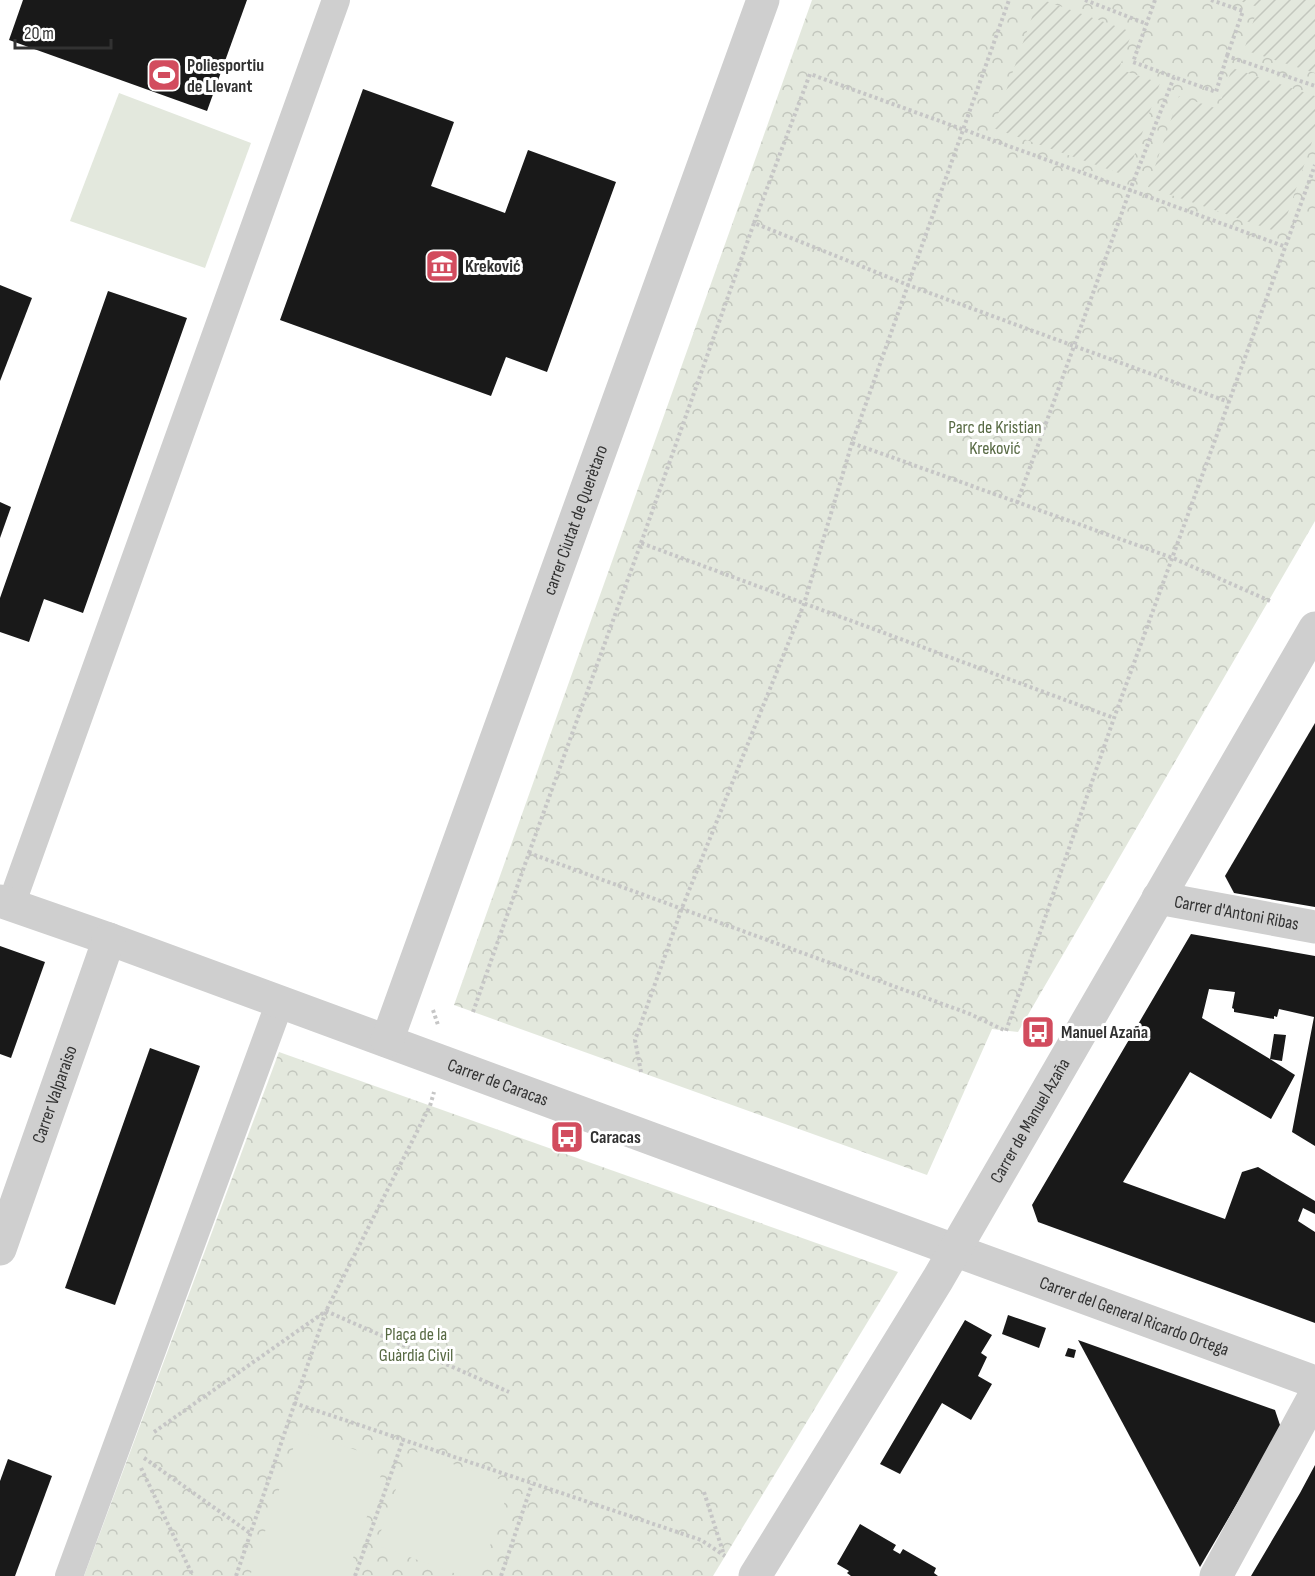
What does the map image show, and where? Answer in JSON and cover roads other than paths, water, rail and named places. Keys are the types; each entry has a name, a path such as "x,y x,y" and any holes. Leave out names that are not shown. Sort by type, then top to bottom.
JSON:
{"street":[{"path":"109,939 5,903 336,0"},
{"name":"carrer Ciutat de Querètaro","path":"387,1041 764,0"},
{"name":"Carrer de Manuel Azaña","path":"755,1576 954,1250 1315,628"},
{"name":"Carrer d'Antoni Ribas","path":"1158,898 1315,927"},
{"name":"Carrer de Caracas","path":"109,939 954,1250"},
{"name":"Carrer Valparaiso","path":"0,1249 109,939"},
{"path":"69,1576 280,1002"},
{"name":"Carrer del General Ricardo Ortega","path":"954,1250 1315,1382"},
{"path":"1216,1576 1315,1395"}],"place":[{"name":"Poliesportiu de Llevant","path":"164,75"},
{"name":"Kreković","path":"442,266"},
{"name":"Manuel Azaña","path":"1038,1032"},
{"name":"Caracas","path":"567,1137"}],"park label":[{"name":"Parc de Kristian Kreković","path":"995,437"},
{"name":"Plaça de la Guàrdia Civil","path":"416,1344"}]}
